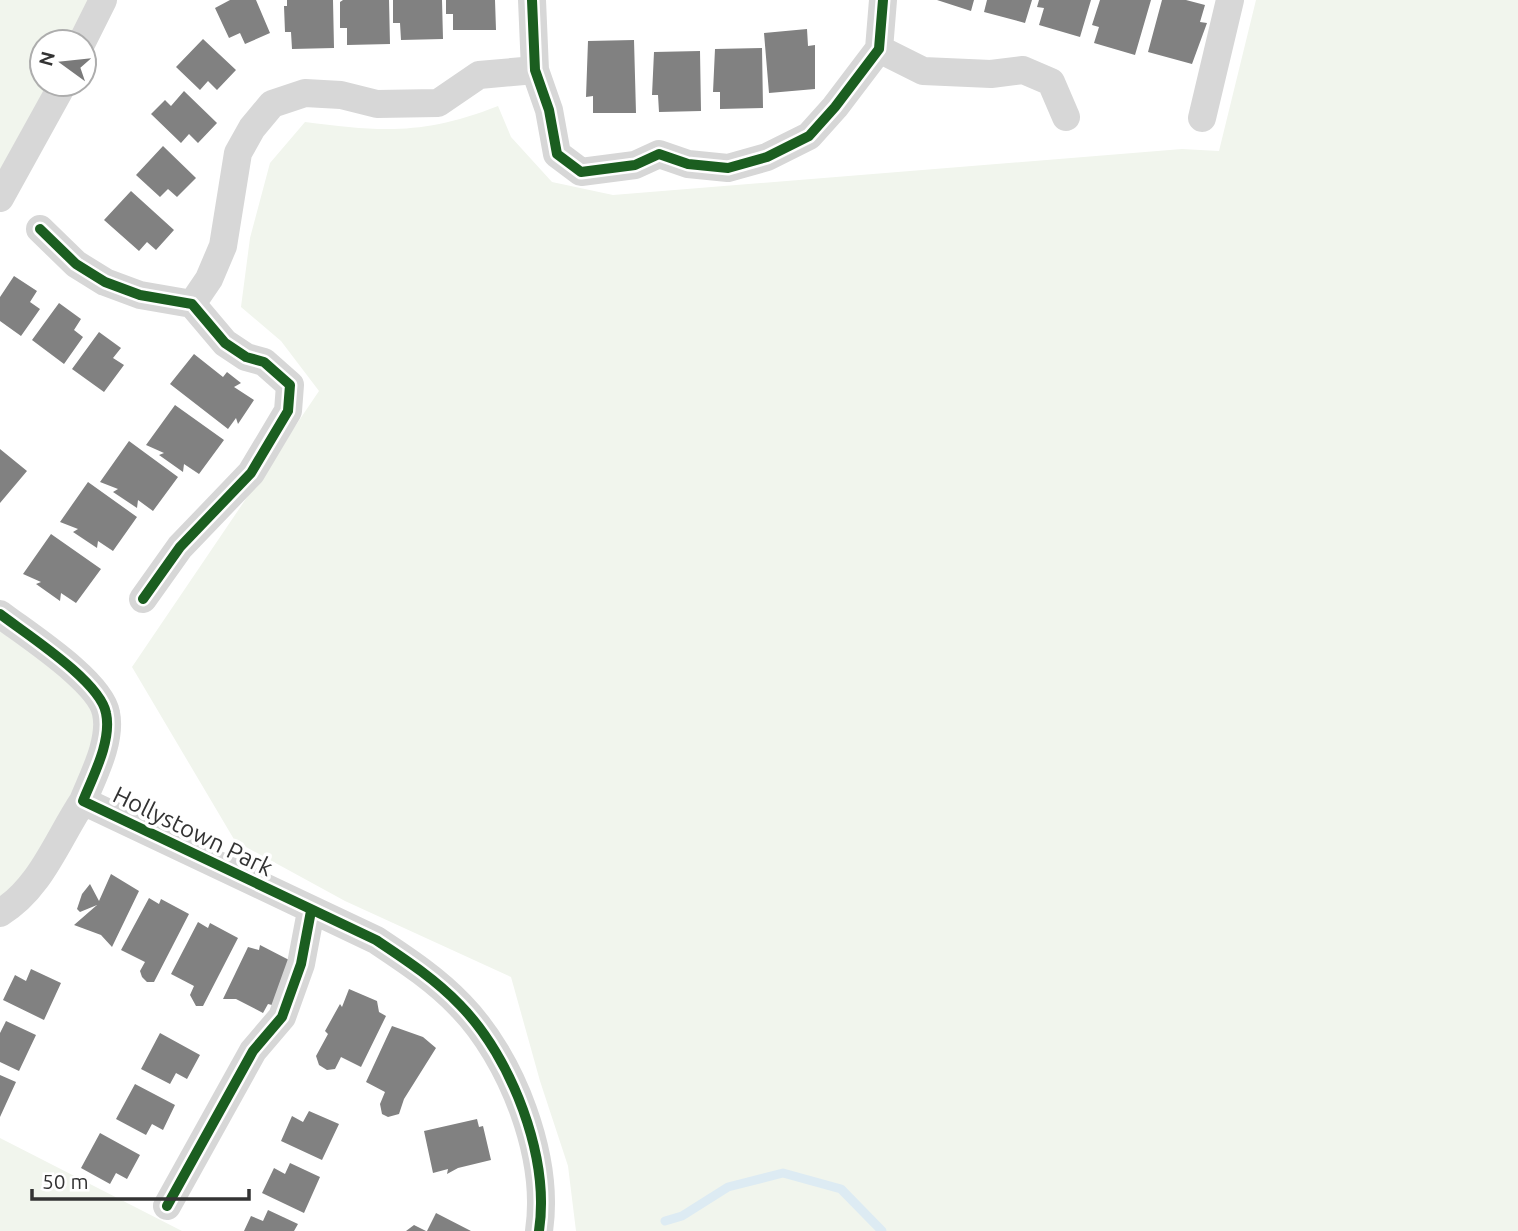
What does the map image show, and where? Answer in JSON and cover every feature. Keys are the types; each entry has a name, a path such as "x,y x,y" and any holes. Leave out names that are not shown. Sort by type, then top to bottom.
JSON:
{"street":[{"path":"89,28 103,0"},
{"path":"532,0 535,70 549,110 557,154 581,172 635,165 659,154 688,164 728,167 767,157 809,136 879,49 883,0"},
{"path":"1202,118 1230,0"},
{"path":"879,49 923,71 979,74 1023,70 1051,82 1066,117"},
{"path":"191,304 209,279 223,246 239,153 252,128 272,104 305,93 341,95 377,104 438,103 479,75 535,70"},
{"path":"0,198 55,98"},
{"path":"40,229 76,264 105,282 140,295 167,297 191,304 225,343 246,357 264,362 290,385 288,411 251,473 180,547 143,598"},
{"name":"Hollystown Park","path":"0,614 68,665 92,689 106,712 106,736 83,801 38,879 20,901 0,914"},
{"name":"Hollystown Park","path":"83,801 376,940 421,970 462,1006 491,1046 513,1086 531,1130 538,1178 539,1231"},
{"path":"167,1206 253,1051 282,1017 301,964 311,911"}],"shaded area":[{"path":"0,0 98,0 84,28 28,28 28,98 50,98 0,194"},
{"path":"1256,0 1518,0 1518,1231 576,1231 568,1166 540,1081 511,977 345,901 235,841 132,667 319,391 281,341 241,307 250,238 270,163 305,122 357,128 403,129 447,122 498,106 511,137 552,182 613,195 1182,149 1219,151"},
{"path":"0,614 92,689 95,772 0,913"},
{"path":"0,1138 182,1231 0,1231"}],"building":[{"path":"230,0 256,0 270,33 245,44 240,33 229,38 215,8"},
{"path":"287,0 333,0 334,48 292,49 291,32 285,32 284,6 287,6"},
{"path":"389,0 390,44 347,45 347,28 340,28 340,2"},
{"path":"393,0 442,0 443,39 401,40 400,23 393,23"},
{"path":"446,0 495,0 496,30 453,30 453,14 446,14"},
{"path":"937,0 974,0 971,11"},
{"path":"987,0 1032,0 1025,23 984,12"},
{"path":"1039,0 1091,0 1080,37 1039,25 1044,8 1037,7"},
{"path":"1100,0 1151,0 1135,55 1094,43 1099,27 1092,25"},
{"path":"1162,0 1186,0 1205,5 1200,22 1207,23 1192,64 1148,52"},
{"path":"807,29 808,46 815,45 815,89 769,93 764,33"},
{"path":"203,39 236,70 217,90 208,81 200,90 176,67"},
{"path":"634,40 636,113 593,113 593,96 586,97 588,41"},
{"path":"762,48 763,108 720,109 720,92 713,92 715,49"},
{"path":"700,51 701,111 659,112 658,95 652,95 654,52"},
{"path":"184,91 217,123 198,143 189,134 181,143 151,114 165,100 171,106"},
{"path":"163,146 196,178 177,197 168,189 160,197 136,175"},
{"path":"131,191 174,230 156,250 147,242 139,251 104,220"},
{"path":"14,276 37,291 30,302 40,309 21,336 0,321 0,297"},
{"path":"59,303 81,319 74,330 83,337 64,364 32,340"},
{"path":"99,332 121,348 113,358 124,365 104,392 72,369"},
{"path":"194,354 223,377 227,372 241,383 234,387 254,400 238,424 236,418 228,429 170,384"},
{"path":"175,405 224,440 199,474 184,464 183,472 159,455 164,453 146,445"},
{"path":"129,441 178,477 153,511 138,500 137,508 113,492 118,489 100,482"},
{"path":"0,449 27,471 0,503"},
{"path":"88,482 137,517 113,551 98,541 97,548 73,532 78,529 60,522"},
{"path":"51,534 101,569 76,603 61,593 60,601 36,584 41,582 23,574"},
{"path":"111,874 139,891 112,947 101,935 74,925 97,905 80,912 77,909 82,894 90,884 99,901"},
{"path":"149,898 159,904 161,899 189,914 154,982 147,982 142,977 140,971 145,962 121,950"},
{"path":"198,922 208,928 210,923 238,938 203,1006 196,1006 190,995 194,986 171,974"},
{"path":"260,945 291,961 272,1005 268,1004 263,1013 236,999 223,999 248,947 259,950"},
{"path":"31,969 61,983 44,1020 3,1000 15,975 26,981"},
{"path":"349,989 377,1001 379,1012 386,1016 361,1067 341,1057 335,1069 327,1070 319,1065 316,1056 328,1034 325,1031 340,1004 342,1007"},
{"path":"6,1021 36,1035 19,1071 0,1062 0,1033"},
{"path":"392,1026 423,1037 436,1048 404,1099 399,1114 388,1117 382,1114 380,1104 385,1092 366,1082"},
{"path":"160,1033 200,1055 187,1079 176,1073 170,1084 141,1069"},
{"path":"0,1075 16,1082 0,1117"},
{"path":"135,1084 175,1105 163,1130 152,1124 146,1135 116,1119"},
{"path":"309,1111 339,1124 322,1160 281,1141 292,1116 303,1122"},
{"path":"477,1119 479,1127 483,1126 491,1160 458,1168 447,1174 448,1169 433,1173 424,1131"},
{"path":"100,1133 140,1155 127,1179 116,1173 110,1184 81,1168"},
{"path":"290,1163 320,1177 304,1213 262,1193 274,1168 285,1174"},
{"path":"268,1210 298,1224 294,1231 244,1231 251,1216 263,1221"},
{"path":"436,1213 471,1231 427,1231"},
{"path":"414,1225 426,1231 406,1231"}],"waterway":[{"path":"665,1221 682,1216 728,1187 783,1173 841,1189 882,1231"}],"cycle path":[{"path":"532,0 535,70 549,110 557,154 581,172 635,165 659,154 688,164 728,168 767,157 809,136 879,49 883,0"},
{"path":"40,229 76,264 105,282 140,295 192,304 225,343 246,357 264,362 290,385 288,411 251,473 180,547 143,599"},
{"path":"0,614 77,673 101,700 107,724 104,747 83,801 376,940 430,978 460,1005 496,1052 523,1110 539,1172 539,1231"},
{"path":"167,1206 253,1051 282,1017 301,964 311,911"}]}
